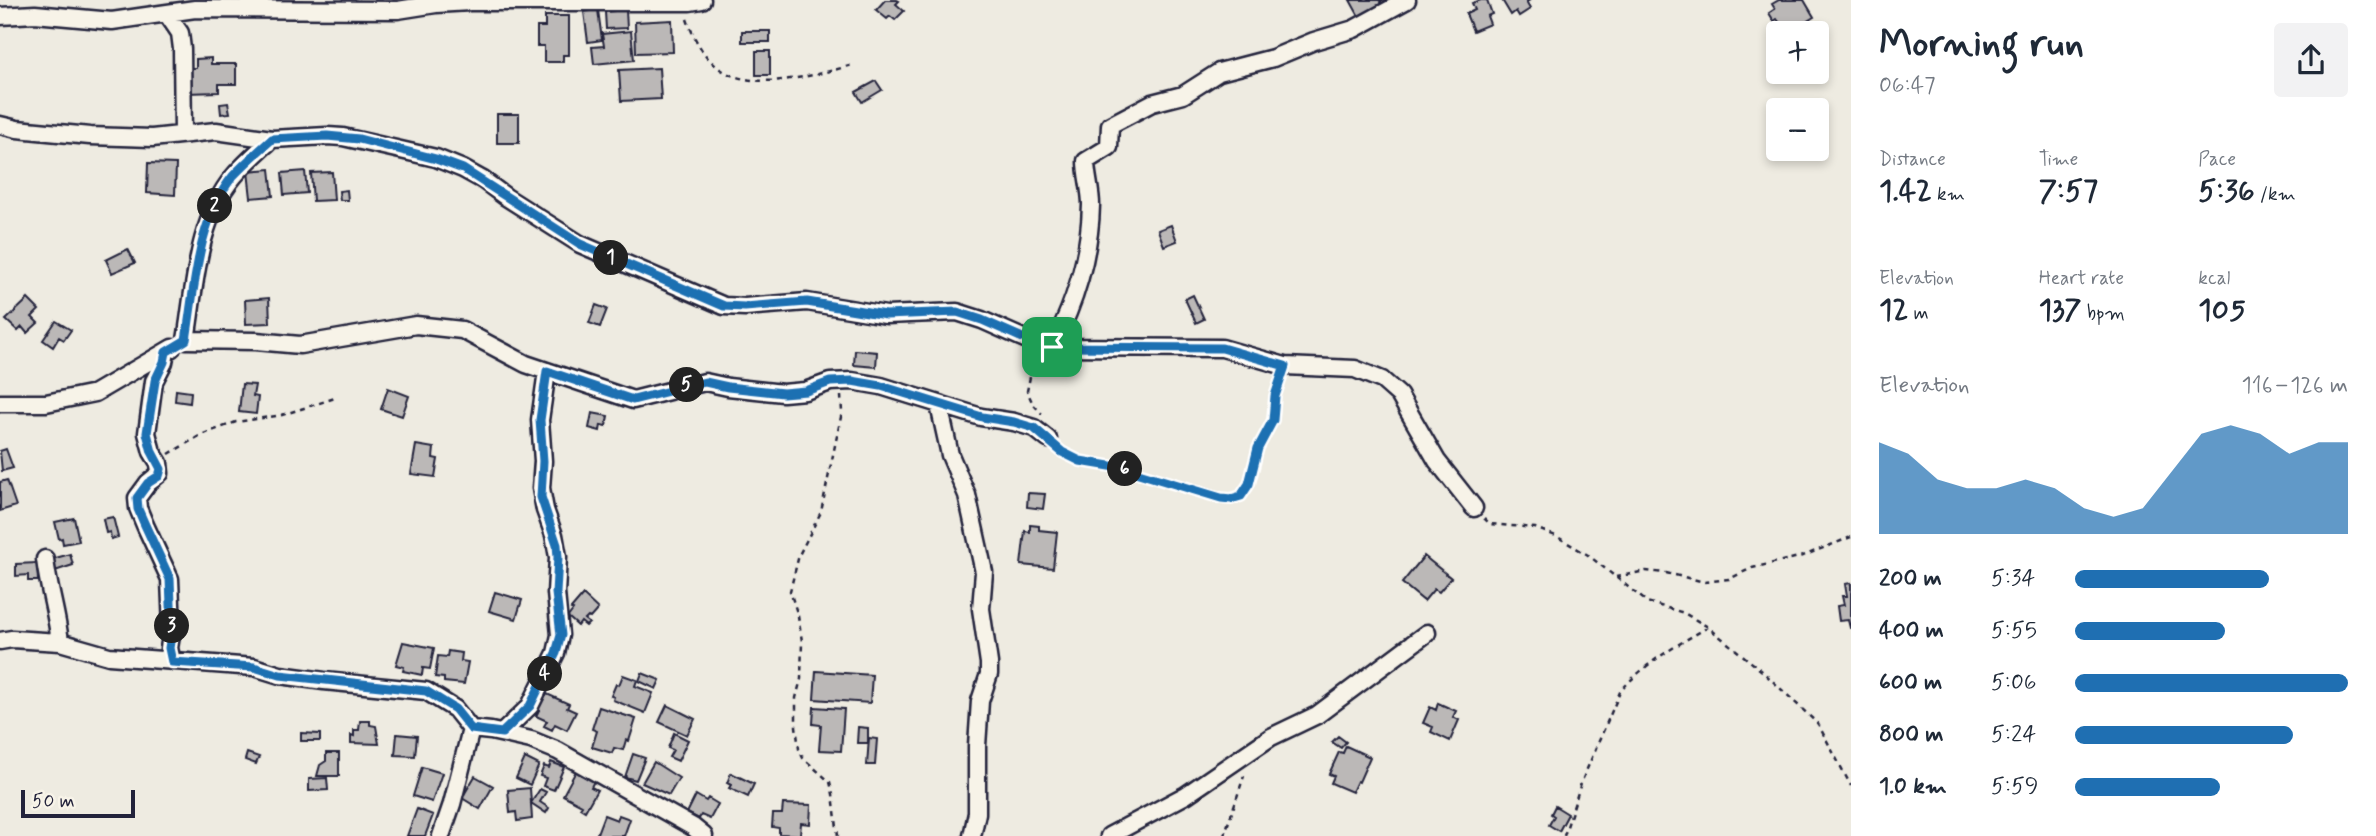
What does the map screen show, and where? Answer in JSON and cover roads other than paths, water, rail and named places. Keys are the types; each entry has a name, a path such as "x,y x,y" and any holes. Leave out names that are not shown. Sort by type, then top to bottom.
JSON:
{"street":[{"path":"0,16 35,14 112,21 167,14 198,5 398,10 437,2 702,0"},
{"path":"1052,347 1067,318 1087,239 1091,200 1086,161 1109,147 1110,125 1152,103 1183,95 1219,72 1273,58 1314,41 1354,29 1407,0"},
{"path":"167,14 177,26 183,49 183,134"},
{"path":"0,125 90,136 152,138 228,132 272,139 343,137 436,159 483,180 587,247 724,306 807,302 894,315 957,312 1034,343 1052,347 1222,348 1285,366 1355,369 1382,380 1399,395 1437,461 1474,508"},
{"path":"186,340 204,236 211,214 233,176 272,139"},
{"path":"0,403 46,403 95,393 186,340 300,345 416,325 462,330 526,364 633,400 705,382 783,393 806,391 830,382 841,382 881,386 939,405 1034,428 1048,439"},
{"path":"166,352 155,381 147,433 152,452 161,469 159,476 148,483 137,498 138,509 170,579 172,629 169,648 172,662"},
{"path":"502,733 530,706 556,653 561,635 556,593 557,545 541,497 543,461 540,420 547,371"},
{"path":"939,405 950,455 967,495 984,572 981,609 989,674 980,701 977,813 972,836"},
{"path":"45,559 47,582 57,618 60,642"},
{"path":"1109,836 1186,795 1271,737 1317,715 1427,633"},
{"path":"0,641 12,639 60,642 109,656 254,667 280,675 426,691 455,709 471,729 531,740 558,751 693,827 704,836"},
{"path":"441,836 471,729"}]}
